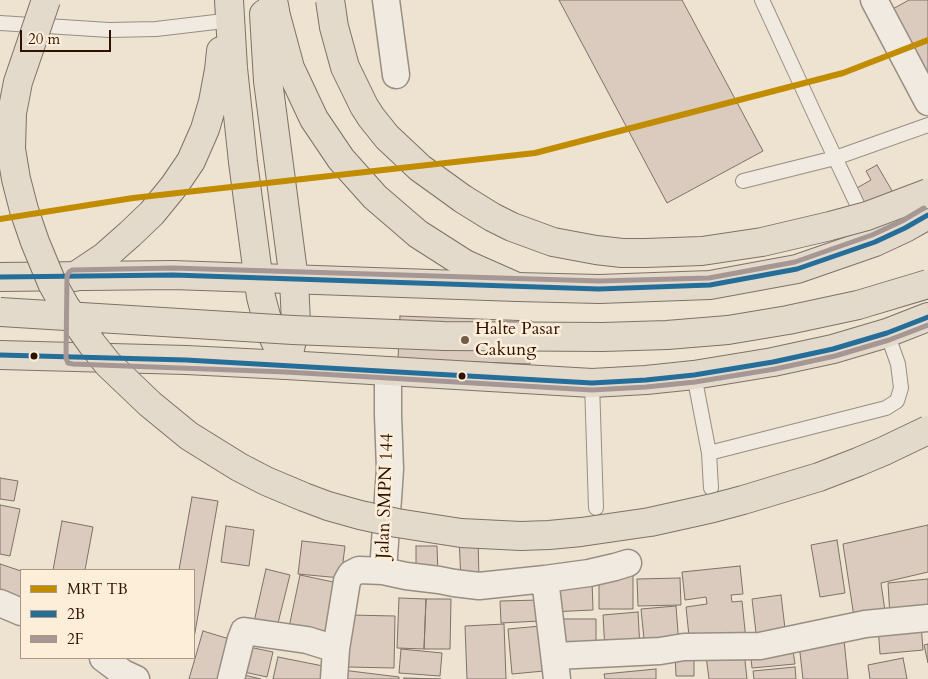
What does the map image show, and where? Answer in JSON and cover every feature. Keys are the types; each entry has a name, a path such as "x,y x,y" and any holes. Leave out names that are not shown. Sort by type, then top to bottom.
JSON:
{"highway":[{"path":"46,0 18,82 12,113 11,149 24,210 52,283 65,306 108,364 150,404 189,436 239,467 266,481 328,506 397,523 461,533 521,536 549,535 650,522 743,500 827,474 884,451 928,430"},
{"path":"264,0 268,81 294,280 296,323 286,365"},
{"path":"274,0 276,16 290,68 314,119 341,159 375,197 418,234 466,264 517,287"},
{"path":"330,0 334,27 345,67 364,106 387,137 420,168 463,199 512,227 553,242 622,253 702,251 762,242 830,226 866,216 928,193"},
{"path":"227,7 243,162 261,297 273,336 286,365"},
{"path":"74,276 104,257 152,213 191,161 205,129 213,102 227,7"},
{"path":"0,277 173,276 600,288 710,285 796,269 875,242 928,215"},
{"path":"72,357 74,276"},
{"path":"0,312 293,330 444,336 667,335 728,330 788,320 858,305 928,284"},
{"path":"0,355 286,365 592,383 694,375 790,359 887,334 928,317"}],"street":[{"path":"386,0 396,75"},
{"path":"874,0 928,102"},
{"name":"Jalan SMPN 144","path":"334,679 336,649 347,581 351,574 359,570 383,571 390,469 388,371"},
{"path":"383,571 479,586 589,573 628,564"},
{"path":"545,579 556,668 684,647 760,646 865,624 928,618"},
{"path":"0,603 20,612"},
{"path":"231,679 240,639 244,631 307,640 336,649"},
{"path":"104,659 136,679"}],"lane":[{"path":"762,0 875,242"},
{"path":"0,23 118,30 156,29 227,7"},
{"path":"743,181 835,158 928,125"},
{"path":"709,454 886,408 897,401 901,388 898,364 887,334"},
{"path":"694,375 709,454 711,488"},
{"path":"592,383 596,508"}],"building":[{"path":"559,0 682,0 763,151 667,203"},
{"path":"909,0 928,0 928,82 889,11"},
{"path":"877,165 898,201 871,216 855,189 871,180 866,171"},
{"name":"Halte Pasar Cakung","path":"400,316 532,321 530,364 398,359"},
{"path":"0,478 18,481 14,501 0,499"},
{"path":"192,497 218,501 195,632 195,569 179,569"},
{"path":"0,505 20,509 10,556 0,554"},
{"path":"62,521 93,527 85,569 53,569"},
{"path":"928,525 928,572 881,583 885,611 854,617 843,544"},
{"path":"226,526 254,530 249,566 221,562"},
{"path":"478,536 479,582 461,582 459,537"},
{"path":"837,540 845,593 820,597 811,545"},
{"path":"302,541 345,546 341,578 298,574"},
{"path":"416,546 437,546 438,574 416,574"},
{"path":"0,564 20,571 20,601 0,594"},
{"path":"740,566 743,594 731,595 732,602 742,601 746,640 690,646 686,607 707,604 706,597 685,600 682,572"},
{"path":"266,569 290,575 277,627 254,622"},
{"path":"300,575 338,583 325,640 288,632"},
{"path":"599,575 633,575 633,609 599,609"},
{"path":"680,578 681,605 638,606 637,579"},
{"path":"928,579 928,615 890,617 888,583"},
{"path":"592,580 593,610 550,612 550,581"},
{"path":"781,595 786,637 757,641 752,599"},
{"path":"399,598 426,599 424,649 397,648"},
{"path":"426,599 451,599 450,649 424,649"},
{"path":"540,600 540,621 501,623 500,601"},
{"path":"676,606 679,645 645,649 641,609"},
{"path":"638,612 640,648 605,650 603,615"},
{"path":"350,615 395,616 394,668 348,667"},
{"path":"558,619 596,619 596,649 558,649"},
{"path":"921,623 923,650 880,654 878,626"},
{"path":"504,624 506,679 467,679 465,626"},
{"path":"541,626 544,671 512,674 508,629"},
{"path":"203,631 236,641 225,679 189,679"},
{"path":"844,640 848,679 803,679 799,644"},
{"path":"792,644 795,664 752,668 750,649"},
{"path":"928,644 928,663 924,645"},
{"path":"249,647 273,652 267,677 244,672"},
{"path":"401,649 442,653 440,676 399,673"},
{"path":"675,650 694,650 694,676 676,676"},
{"path":"744,652 747,679 709,679 706,656"},
{"path":"278,657 328,667 325,679 273,679"},
{"path":"903,658 907,679 870,679 868,665"},
{"path":"795,667 796,679 754,679 753,671"},
{"path":"656,669 656,679 605,679 604,674"},
{"path":"342,670 399,677 399,679 341,679"},
{"path":"240,674 261,679 239,679"},
{"path":"404,678 441,679 404,679"}],"metro line":[{"name":"TB","path":"0,219 133,198 535,153 843,73 928,40"}],"transit line":[{"name":"2F","path":"924,208 872,235 795,262 709,278 599,281 173,268 72,270 67,276 66,358 68,363 73,364 286,372 592,390 695,382 775,369 835,356 889,340 928,325"},
{"name":"2B","path":"0,277 173,275 599,289 710,285 797,269 875,242 928,215"},
{"name":"2B","path":"0,355 186,360 592,383 694,375 773,362 833,349 887,333 928,317"}],"place":[{"name":"Halte Pasar Cakung","path":"465,340"}]}
